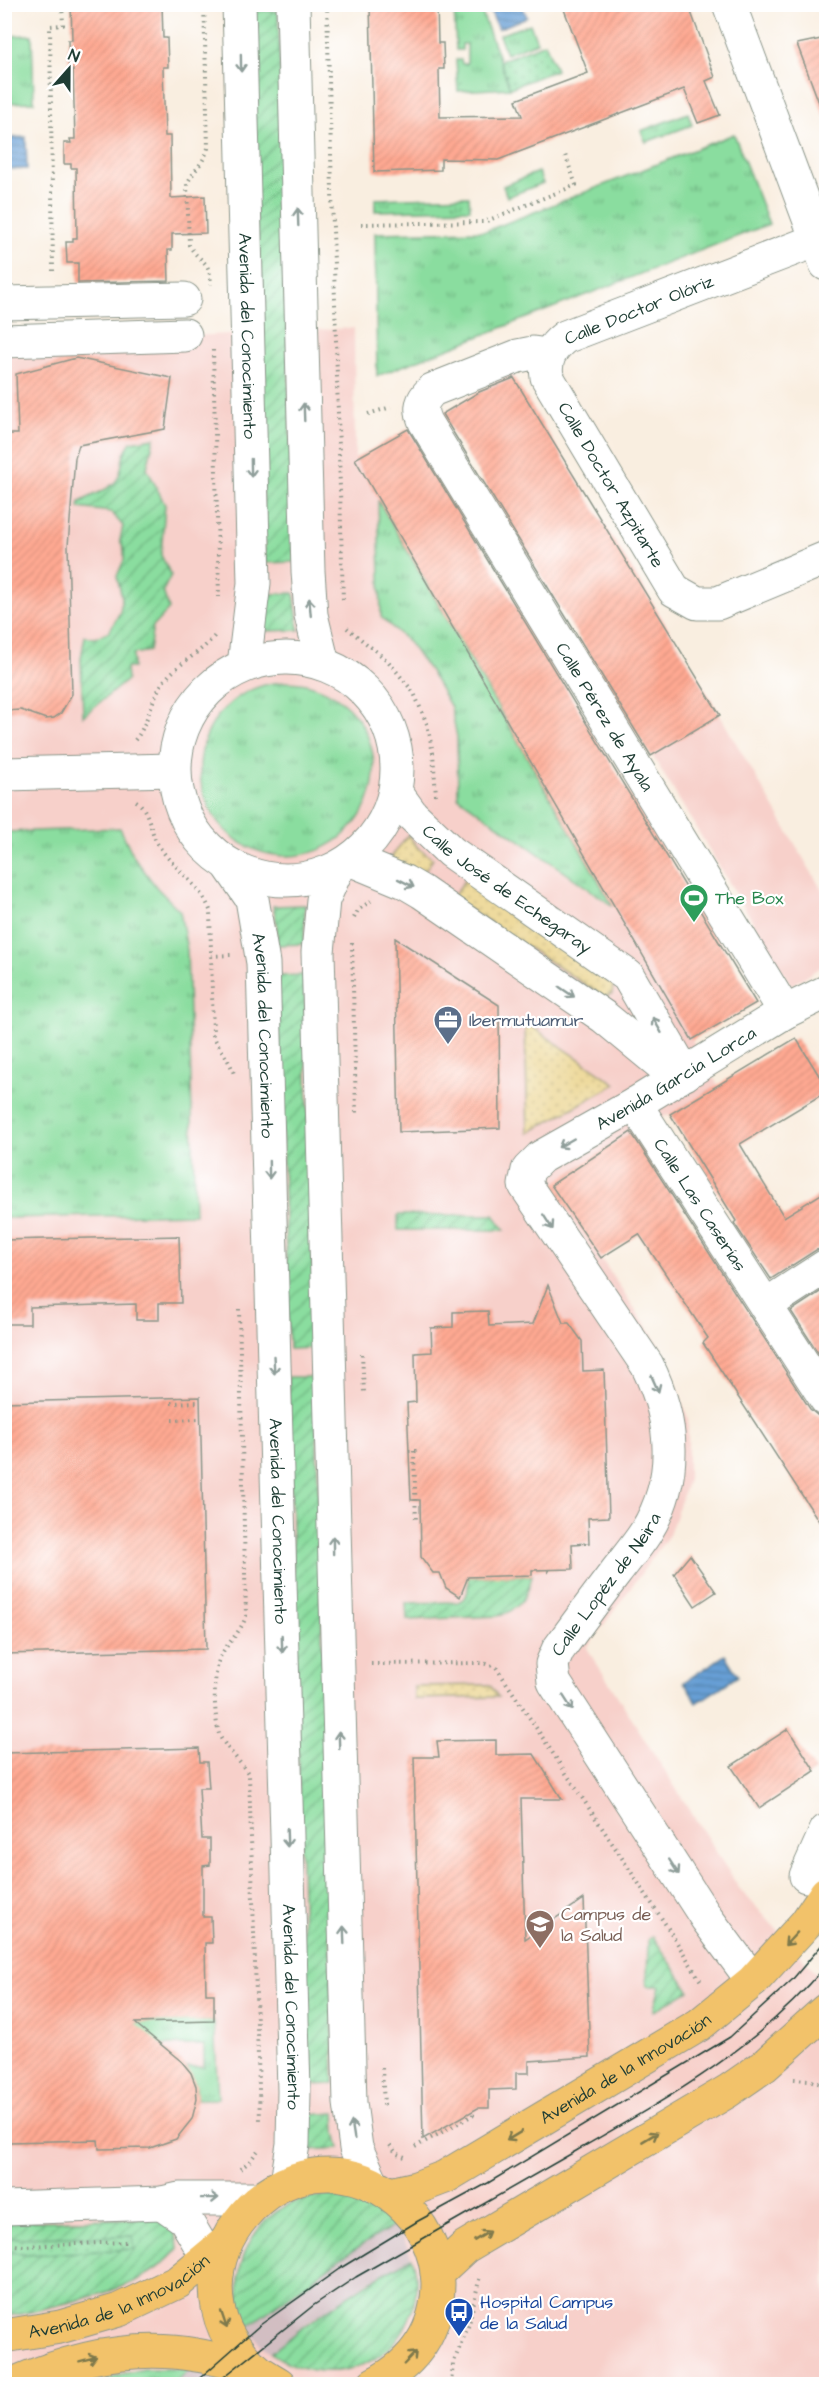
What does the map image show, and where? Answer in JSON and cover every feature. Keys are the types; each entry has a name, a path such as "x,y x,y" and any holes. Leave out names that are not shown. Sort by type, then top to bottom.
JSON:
{"main road":[{"name":"Avenida de la Innovación","path":"381,2189 416,2188 445,2176 699,2025 753,1980 806,1923 816,1884"},
{"path":"437,2273 465,2247 728,2091 824,2025"},
{"path":"267,2376 235,2346 223,2321 217,2295 217,2258 237,2221 258,2199 287,2182 310,2176 334,2175 351,2177 381,2189 405,2206 427,2237 433,2251 438,2297 433,2320 417,2351 395,2374 374,2385"},
{"name":"Avenida de la Innovación","path":"4,2336 60,2327 119,2310 178,2282 217,2258"},
{"path":"26,2381 98,2357 140,2350 196,2355 267,2376"}],"street":[{"name":"Avenida del Conocimiento","path":"239,4 254,583 244,665"},
{"path":"293,4 308,571 311,615 323,664"},
{"path":"729,4 822,252"},
{"name":"Calle Doctor Olóriz","path":"425,422 420,410 423,399 432,390 518,356 533,353 548,355 565,337 822,252"},
{"path":"4,303 184,299"},
{"path":"4,341 185,335"},
{"name":"Calle Doctor Azpitarte","path":"548,355 545,365 547,377 674,590 697,603 718,603 826,558"},
{"name":"Calle Pérez de Ayala","path":"425,422 785,1012"},
{"path":"381,2189 356,2148 350,2103 318,952 323,900 345,865 381,830 396,793 397,751 385,716 358,683 323,664 284,657 244,665 216,681 191,708 177,741 173,770 179,805 204,846 230,867 268,880 312,879 345,865 405,882 604,1017 681,1076"},
{"path":"4,774 173,770"},
{"name":"Calle José de Echegaray","path":"396,793 412,815 451,852 628,976 681,1076"},
{"name":"Avenida del Conocimiento","path":"230,867 252,900 263,963 294,2091 292,2144 287,2182"},
{"path":"604,1017 622,994 628,976"},
{"name":"Avenida García Lorca","path":"528,1170 541,1157 635,1104 785,1012 826,992"},
{"name":"Calle Las Caserías","path":"635,1104 826,1399"},
{"name":"Calle Lopéz de Neira","path":"528,1170 525,1185 533,1200 647,1365 663,1406 669,1443 667,1482 660,1504 646,1532 558,1650 552,1664 554,1682 702,1911 753,1980"},
{"path":"766,1305 826,1266"},
{"path":"816,1884 826,1831"},
{"path":"4,2208 162,2203 179,2199 258,2199"},
{"path":"162,2203 184,2219 217,2258"}],"path":[{"path":"54,302 50,26 63,25 62,4"},
{"path":"327,4 344,612"},
{"path":"361,224 484,222 576,185 564,152"},
{"path":"368,414 391,406"},
{"path":"218,574 219,602"},
{"path":"344,623 348,631 388,661 414,693 427,724 437,798"},
{"path":"130,746 140,734 163,682 182,662 212,639 219,630"},
{"path":"129,799 139,803 165,855 204,895 210,910 213,1035 221,1053 231,1065 236,1083"},
{"path":"351,929 358,910 367,902 377,900"},
{"path":"352,940 356,1122"},
{"path":"239,1299 246,1616 242,1627 221,1656 215,1674 215,1698 220,1735 249,1775 260,2125"},
{"path":"362,1350 364,1397"},
{"path":"171,1403 200,1402"},
{"path":"172,1420 200,1419"},
{"path":"414,1451 416,1523"},
{"path":"370,1658 370,1665 483,1663 496,1667 660,1915 706,1989"},
{"path":"382,2065 384,2110"},
{"path":"415,2147 473,2115 473,2111"},
{"path":"388,2143 397,2154 412,2160"},
{"path":"234,2173 249,2162 261,2147"},
{"path":"4,2244 24,2246 126,2242"},
{"path":"451,2385 453,2364 464,2340 474,2306 477,2284 483,2269"}],"shaded area":[{"path":"354,328 355,458 410,428 756,1003 692,1040 718,1085 670,1114 632,1131 552,1185 668,1359 688,1419 688,1480 669,1535 587,1648 739,1888 826,1984 826,2384 5,2384 5,345"},
{"path":"511,372 680,647 826,897 826,964 791,985 445,412"},
{"path":"395,2225 412,2258 367,2282 308,2322 271,2353 261,2345 248,2326 347,2254"},
{"path":"190,2369 229,2382 226,2384 173,2384"}],"green space":[{"path":"454,5 479,5 510,88 458,91 456,60 467,64 467,44 462,44 462,50 456,50"},
{"path":"251,11 278,11 294,562 265,563"},
{"path":"530,24 537,42 506,54 499,35"},
{"path":"32,35 34,102 5,103 5,36"},
{"path":"545,43 556,70 510,88 500,61"},
{"path":"688,113 692,125 646,142 641,131"},
{"path":"734,134 769,224 377,376 375,233 486,231"},
{"path":"538,172 543,183 507,197 503,186"},
{"path":"469,196 470,209 375,211 375,199"},
{"path":"154,438 147,468 165,505 161,555 171,575 163,591 169,609 153,626 149,651 133,654 133,668 126,668 127,680 83,716 81,658 85,636 94,638 109,632 120,612 122,598 117,576 124,560 124,550 120,540 123,526 111,512 79,508 80,502 116,481 124,453 131,442"},
{"path":"378,500 613,906 458,797 457,737 451,707 430,671 408,642 381,617"},
{"path":"294,593 299,630 265,631 267,594"},
{"path":"287,682 320,689 335,697 348,708 359,721 367,736 374,769 367,802 359,817 348,830 335,841 320,849 287,856 254,849 239,841 226,830 215,817 207,802 200,769 207,736 215,721 226,708 239,697 254,689"},
{"path":"120,828 134,857 157,888 180,911 187,950 195,1214 5,1218 5,832"},
{"path":"305,905 304,944 277,945 277,924 273,906"},
{"path":"304,975 315,1348 289,1349 277,976"},
{"path":"398,1215 494,1215 505,1230 398,1230"},
{"path":"288,1377 315,1377 334,2084 307,2085"},
{"path":"532,1575 522,1601 512,1610 498,1616 407,1620 406,1603 458,1602 465,1598 468,1577"},
{"path":"653,1937 689,1990 653,2012 660,1986 647,1986 648,1939"},
{"path":"214,2021 218,2099 197,2099 196,2086 187,2067 204,2067 204,2045 138,2045 113,2023"},
{"path":"335,2113 340,2148 307,2150 308,2115"},
{"path":"329,2195 364,2205 380,2213 395,2225 347,2254 248,2326 239,2297 239,2281 241,2266 253,2237 273,2214 286,2206"},
{"path":"158,2218 178,2248 153,2271 138,2280 105,2293 5,2316 5,2222"},
{"path":"158,2218 173,2230 178,2248 153,2271 138,2280 105,2293 5,2316 5,2250 26,2255 135,2249 132,2236 6,2238 9,2222"},
{"path":"412,2258 416,2282 413,2307 404,2329 391,2346 374,2359 355,2368 334,2371 312,2370 291,2364 271,2353 339,2302"},
{"path":"144,2369 190,2369 173,2384 96,2384 118,2375"}],"sand":[{"path":"408,835 418,848 433,859 421,876 390,859"},
{"path":"465,880 613,985 612,994 604,997 452,898"},
{"path":"525,1022 616,1084 528,1133"},
{"path":"490,1685 498,1697 414,1699 414,1686"}],"water":[{"path":"488,5 522,5 527,17 498,29"},
{"path":"26,137 27,169 5,169 5,138"},
{"path":"725,1655 738,1676 697,1703 684,1682"}],"building":[{"path":"71,4 162,4 163,38 167,38 168,67 163,67 165,136 170,136 171,198 205,196 206,233 172,234 172,250 168,250 169,281 78,283 78,263 67,263 66,242 73,242 73,238 77,238 76,168 71,168 71,164 64,164 64,143 71,143 70,139 75,139 73,70 69,70 68,40 72,40"},
{"path":"370,4 437,4 438,43 443,43 444,69 439,69 440,117 522,116 516,100 588,73 562,4 688,4 715,77 706,81 720,115 698,123 684,89 498,160 441,159 441,170 374,172"},
{"path":"826,38 826,116 824,116 797,44"},
{"path":"76,358 172,378 165,429 79,445 75,458 68,546 72,694 61,713 54,718 46,719 21,710 4,711 4,434 18,434 16,374"},
{"path":"514,378 720,715 651,756 442,414 479,392"},
{"path":"408,429 756,1003 692,1040 355,459"},
{"name":"Ibermutuamur","path":"395,938 499,1005 500,1128 399,1132"},
{"path":"796,1038 826,1087 826,1092 740,1144 784,1217 826,1191 826,1248 816,1250 771,1279 734,1223 736,1221 670,1114"},
{"path":"631,1132 810,1409 826,1418 826,1532 703,1343 708,1338 639,1234 601,1258 551,1185"},
{"path":"179,1236 181,1303 159,1303 159,1320 136,1320 136,1304 30,1307 30,1324 4,1324 4,1240"},
{"path":"548,1285 563,1323 569,1323 582,1341 583,1371 604,1370 609,1517 588,1518 589,1543 572,1544 573,1569 532,1570 532,1575 468,1577 460,1597 446,1588 440,1573 433,1573 421,1557 420,1500 411,1500 407,1403 416,1402 415,1353 432,1352 431,1328 453,1327 453,1312 488,1311 489,1326 533,1324"},
{"path":"826,1288 826,1365 791,1311"},
{"path":"200,1397 206,1649 4,1654 4,1402"},
{"path":"690,1555 716,1592 695,1606 674,1574"},
{"path":"788,1729 815,1771 759,1808 731,1766"},
{"name":"Campus de la Salud","path":"496,1740 496,1755 534,1754 562,1799 521,1799 525,1939 584,1899 590,2057 529,2061 529,2073 516,2073 516,2089 489,2090 489,2108 478,2108 423,2139 414,1757 439,1757 437,1741"},
{"path":"199,1748 200,1762 207,1762 209,1788 199,1788 202,1839 210,1839 210,1865 203,1866 203,1917 211,1917 212,1943 205,1943 206,1994 214,1994 214,2021 135,2023 182,2062 191,2073 196,2086 197,2099 192,2119 176,2139 150,2148 99,2149 98,2140 8,2142 4,2009 4,1753"}],"tram line":[{"path":"193,2384 260,2325 339,2269 418,2221 488,2183 730,2037 792,1980 826,1940"},
{"path":"215,2384 314,2305 356,2277 645,2111 710,2070 770,2023 826,1966"}],"place":[{"name":"The Box","path":"694,924"},
{"name":"Ibermutuamur","path":"448,1046"},
{"name":"Campus de la Salud","path":"540,1950"},
{"name":"Hospital Campus de la Salud","path":"459,2338"}]}
